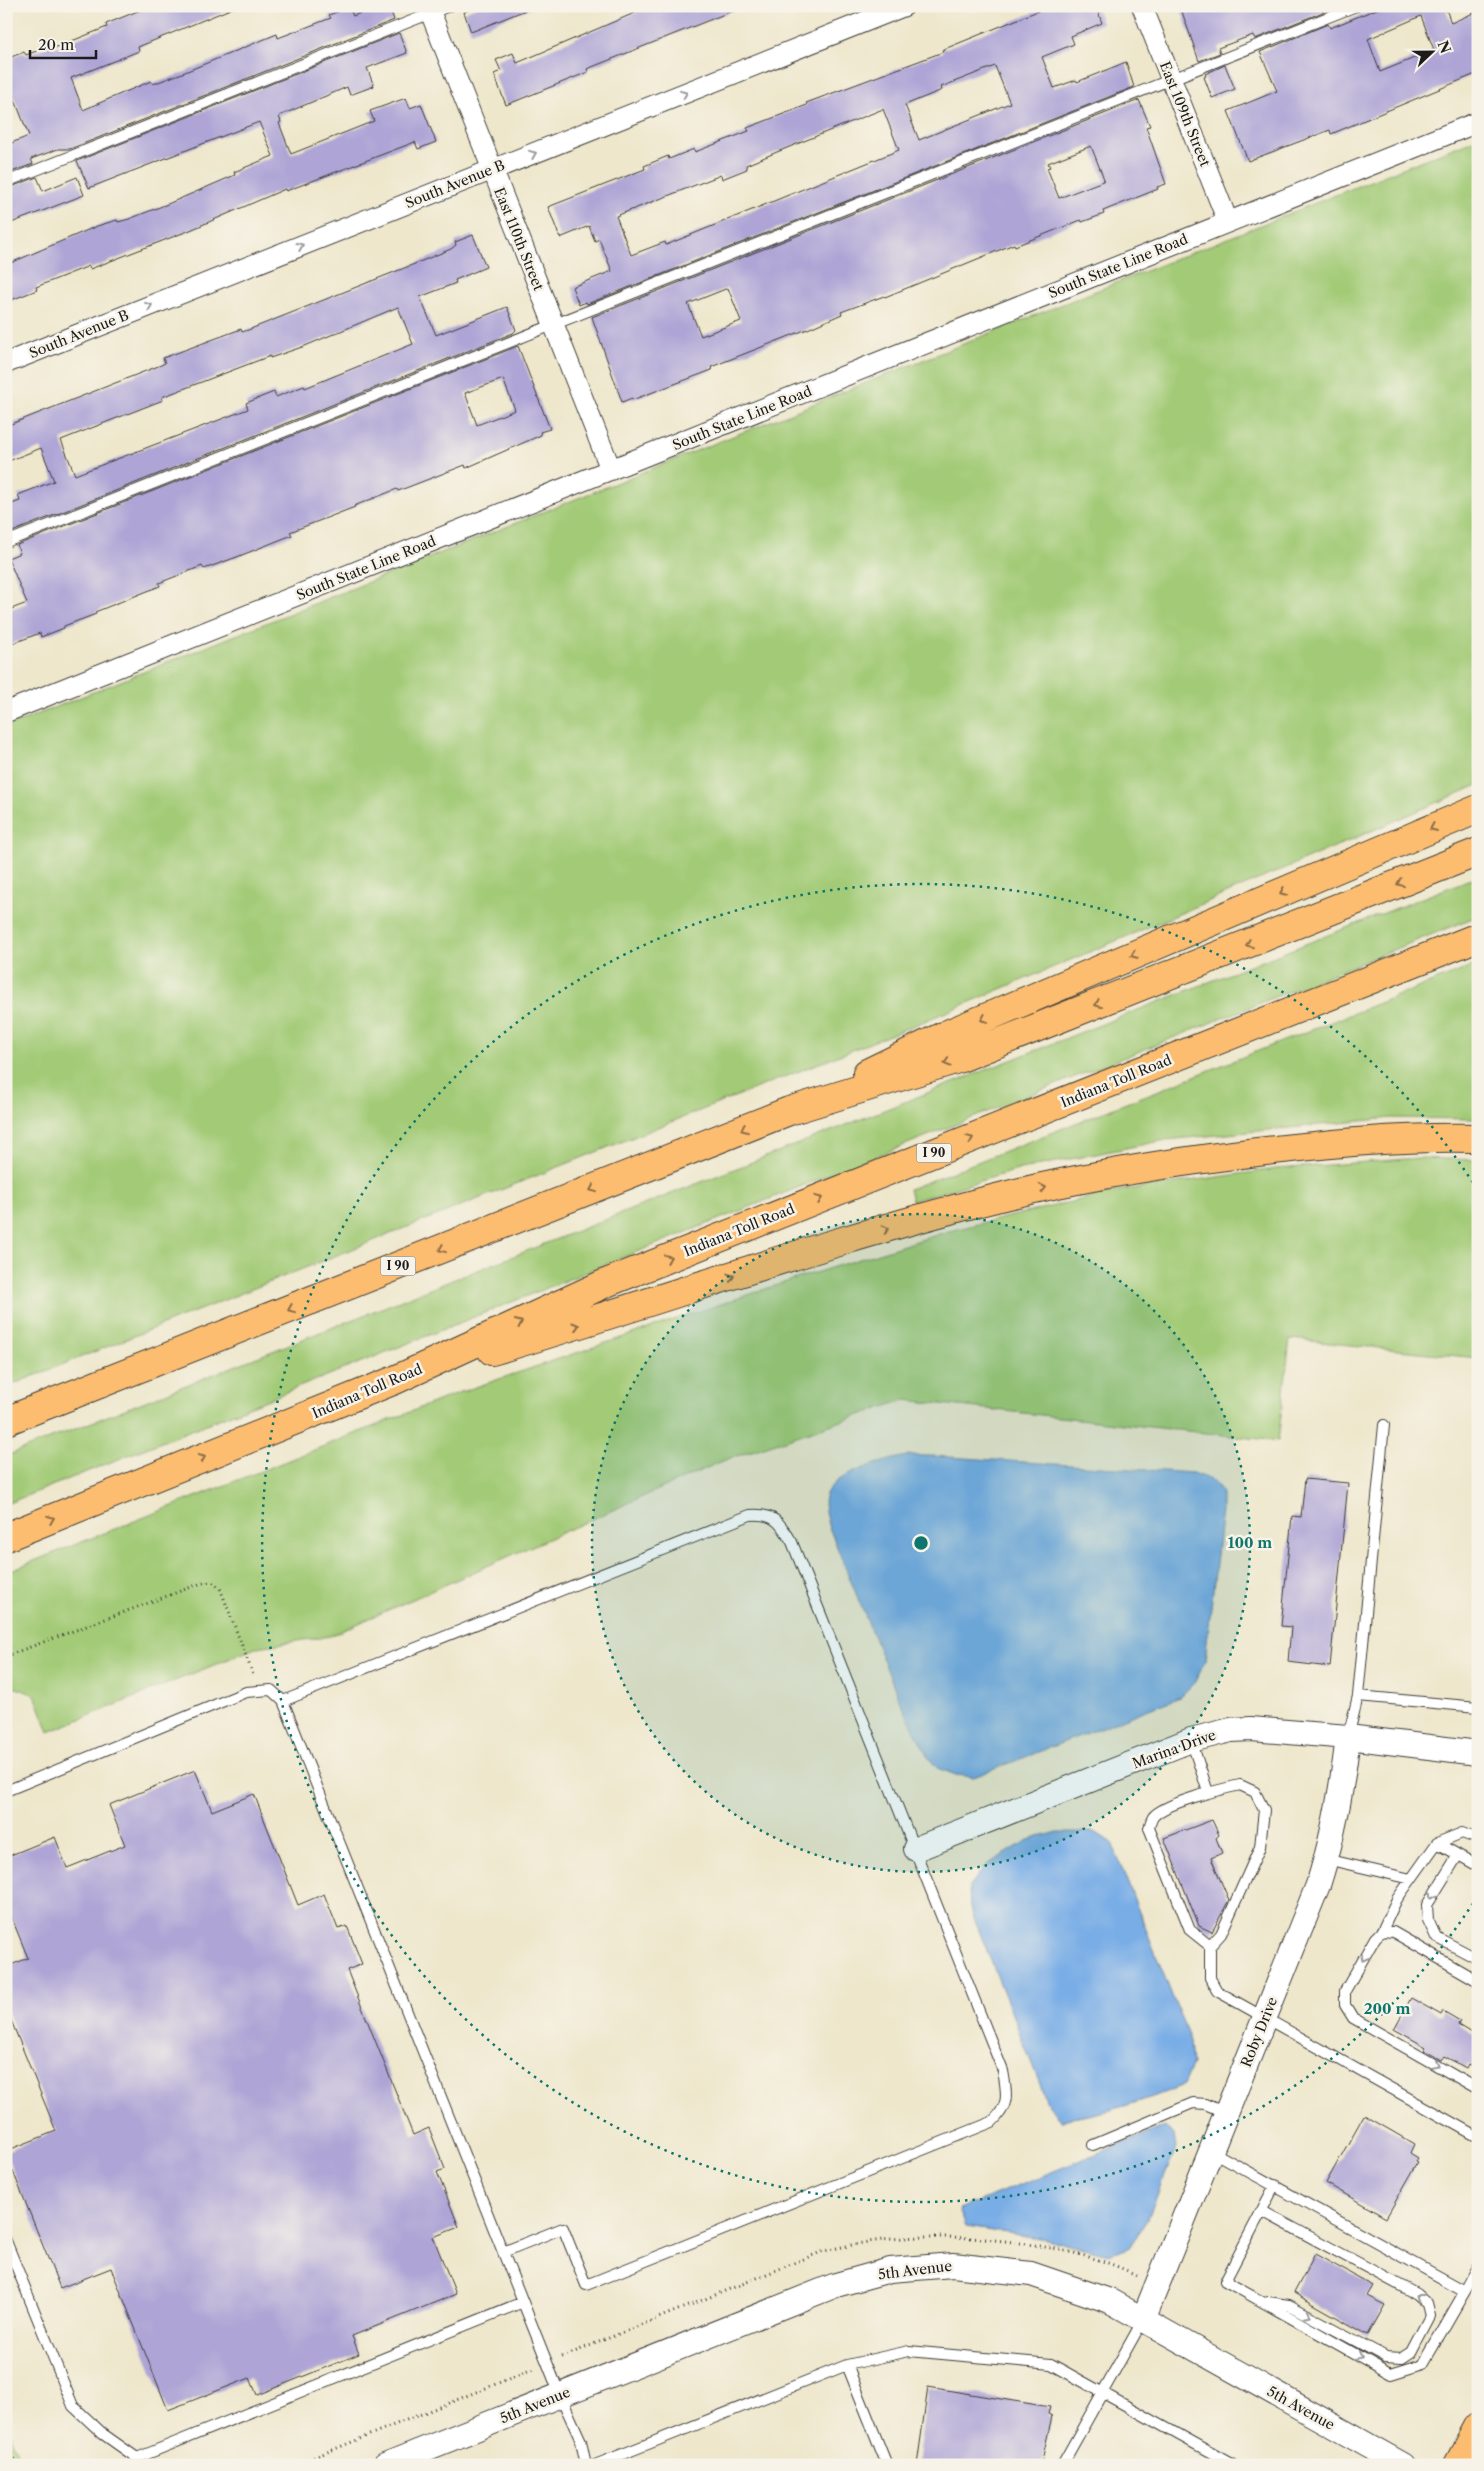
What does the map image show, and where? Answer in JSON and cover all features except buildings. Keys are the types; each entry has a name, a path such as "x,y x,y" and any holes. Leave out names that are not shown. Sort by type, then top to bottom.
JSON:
{"main road":[{"path":"789,1111 945,1035 1478,809"},
{"name":"I 90","path":"6,1421 789,1111 958,1059 1478,852"},
{"name":"Indiana Toll Road","path":"6,1537 395,1380 606,1283 1478,937"},
{"path":"395,1380 618,1313 852,1238 1005,1196 1155,1164 1316,1145 1446,1137 1478,1138"},
{"path":"1458,2465 1478,2428"}],"street":[{"name":"South Avenue B","path":"6,363 904,6"},
{"name":"East 109th Street","path":"1142,6 1228,222"},
{"name":"East 110th Street","path":"436,9 492,170 611,470"},
{"name":"South State Line Road","path":"6,712 1478,122"},
{"name":"Marina Drive","path":"916,1849 1191,1740 1231,1730 1244,1729 1348,1737 1478,1753"},
{"name":"Roby Drive","path":"1143,2320 1265,2017 1326,1859 1339,1805 1348,1737"},
{"name":"5th Avenue","path":"385,2465 836,2285 890,2270 953,2265 1031,2274 1110,2301 1403,2465"}],"lane":[{"path":"6,542 1356,6"},
{"path":"6,182 436,9"},
{"path":"1348,1737 1358,1696 1384,1425"},
{"path":"283,1701 750,1515 763,1514 774,1518 792,1542 916,1849 1003,2071 1006,2101 1001,2113 992,2122 586,2285 563,2228 503,2252"},
{"path":"6,1791 246,1692 271,1690 283,1701 560,2395 581,2441 586,2465"},
{"path":"1358,1696 1478,1707"},
{"path":"1191,1740 1208,1792"},
{"path":"1210,1946 1190,1930 1149,1828 1152,1818 1159,1812 1208,1792 1240,1785 1255,1792 1264,1810 1260,1847 1221,1934 1210,1946 1210,1978 1217,1991 1477,2133"},
{"path":"1478,1839 1462,1833 1437,1843 1396,1899 1382,1931 1375,1938 1346,1991 1345,2005 1353,2018 1478,2089"},
{"path":"1437,1843 1478,1866"},
{"path":"1458,1855 1427,1905 1428,1920 1436,1937 1478,1959"},
{"path":"1326,1859 1411,1879"},
{"path":"1382,1931 1393,1932 1478,1982"},
{"path":"1093,2145 1193,2103 1205,2104 1226,2113"},
{"path":"1211,2151 1465,2290"},
{"path":"1275,2185 1225,2281 1391,2374 1423,2364 1478,2267"},
{"path":"1262,2211 1416,2294 1427,2304 1430,2316 1411,2352 1402,2358 1394,2358 1386,2357 1289,2305 1262,2302"},
{"path":"6,2240 73,2406 103,2434 138,2461 523,2302"},
{"path":"1062,2465 1143,2320"},
{"path":"595,2465 847,2364 909,2351 1051,2364 1233,2465"},
{"path":"847,2364 887,2465"}],"path":[{"path":"6,1656 202,1583 212,1582 220,1588 252,1668 258,1691"},
{"path":"295,2465 529,2371"},
{"path":"6,2440 16,2465"}],"green space":[{"path":"1478,138 1478,785 1123,938 915,1025 6,1387 6,727"},
{"path":"1478,876 1478,916 6,1504 6,1456"},
{"path":"1478,964 1478,1119 1391,1118 1166,1140 1021,1169 912,1201 909,1189"},
{"path":"1419,1158 1478,1160 1478,1358 1290,1339 1278,1441 905,1400 725,1460 330,1636 258,1647 49,1732 35,1695 6,1684 6,1572 458,1393 789,1281 949,1231 1117,1191 1276,1169"},
{"path":"6,2425 22,2465 6,2465"}],"water":[{"path":"933,1456 1193,1473 1211,1479 1222,1491 1222,1511 1205,1660 1195,1682 1180,1697 974,1777 956,1775 937,1768 928,1757 899,1699 828,1525 824,1504 825,1496 832,1485 861,1469 902,1457"},
{"path":"1058,1832 1095,1832 1112,1843 1190,2041 1192,2064 1183,2085 1154,2097 1124,2106 1061,2120 1049,2107 970,1908 969,1887 985,1866 1028,1840"},
{"path":"1166,2126 1174,2135 1176,2148 1148,2218 1130,2246 1109,2254 1046,2239 966,2227 959,2209"}]}
